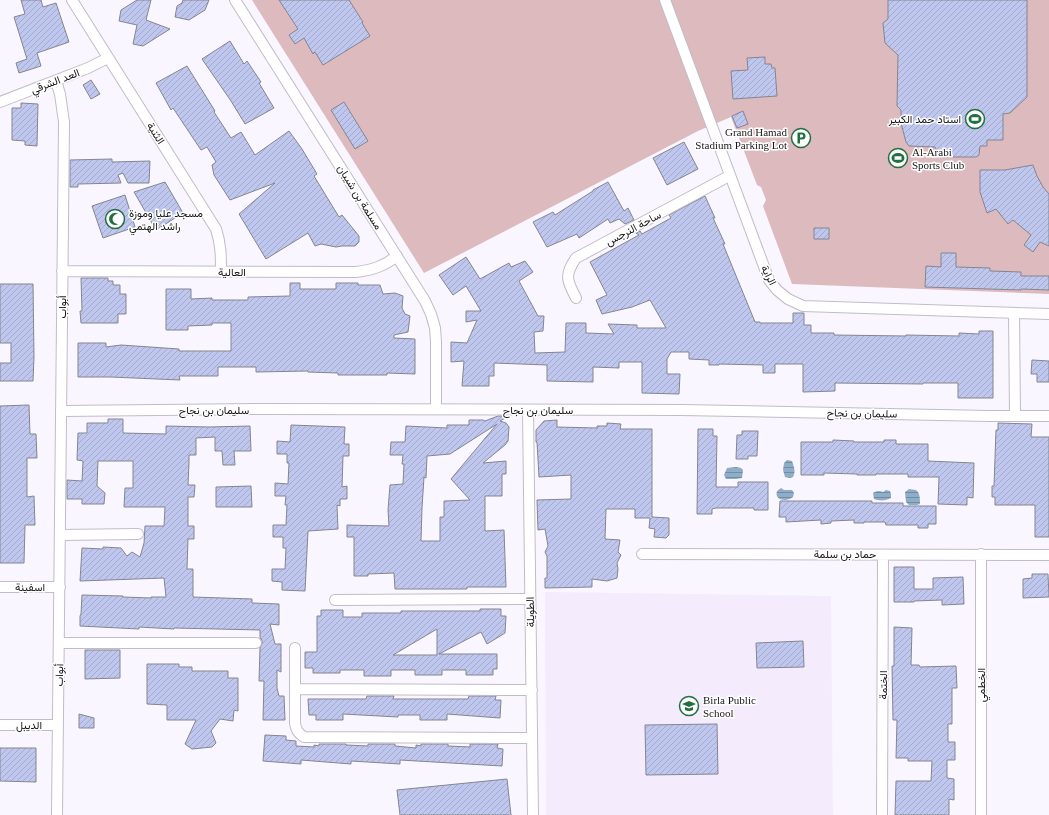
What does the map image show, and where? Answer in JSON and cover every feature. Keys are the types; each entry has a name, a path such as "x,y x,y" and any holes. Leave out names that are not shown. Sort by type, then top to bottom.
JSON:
{"street":[{"name":"الثنية","path":"72,0 216,229 221,250 220,272"},
{"name":"مسلمة بن شيبان","path":"235,0 425,300 435,328 436,410"},
{"name":"الراية","path":"665,0 768,280 788,299 803,306 1049,314"},
{"name":"العد الشرقي","path":"0,102 88,68 108,58"},
{"name":"أبواب","path":"56,81 60,94 64,122 57,815"},
{"name":"ساحة النرجس","path":"576,298 569,286 568,273 570,266 576,258 729,176"},
{"name":"العالية","path":"62,271 356,272 378,268 397,256"},
{"path":"1014,313 1015,416"},
{"name":"سليمان بن نجاح","path":"62,411 255,409 681,410 1049,416"},
{"name":"الطويلة","path":"528,410 533,815"},
{"path":"60,535 138,534"},
{"name":"حماد بن سلمة","path":"642,554 1049,554"},
{"name":"الخطمي","path":"981,554 981,815"},
{"name":"الختمة","path":"882,815 883,555"},
{"name":"اسفينة","path":"0,587 60,587"},
{"path":"335,600 530,599"},
{"path":"59,644 256,643"},
{"path":"295,648 296,729 299,734 304,737 532,738"},
{"path":"295,689 532,690"},
{"name":"الديبل","path":"0,725 58,726"}],"shaded area":[{"name":"Al-Arabi Sports Club","path":"252,0 1049,0 1049,294 792,284 763,206 766,200 761,187 757,185 731,117 698,131 424,273"},
{"name":"Birla Public School","path":"545,592 831,596 833,815 546,815"}],"water":[{"path":"787,460 792,461 794,469 793,477 790,478 785,477 783,470 784,463"},
{"path":"736,467 743,470 742,478 726,479 724,475 727,468"},
{"path":"781,488 784,490 792,490 794,493 793,497 788,500 779,499 777,497 777,491"},
{"path":"909,489 917,491 920,496 920,504 909,505 906,502 905,492"},
{"path":"886,490 890,491 891,498 887,500 874,499 873,493 878,491 883,492"}],"building":[{"path":"21,0 41,0 43,7 56,3 69,42 37,53 41,66 19,73 16,63 27,59 14,17 25,14"},
{"path":"137,0 151,0 146,20 170,29 143,46 133,44 137,25 119,21 121,10"},
{"path":"183,0 209,0 205,10 189,20 175,17 177,6 182,3"},
{"path":"279,0 349,0 370,36 323,65 315,52 313,54 304,38 295,44 289,35 298,29"},
{"name":"استاد حمد الكبير","path":"888,0 1027,0 1027,97 1010,113 1003,114 1003,140 987,140 987,146 980,146 979,155 976,157 941,157 935,147 909,146 906,142 901,123 901,110 897,106 898,55 885,43 883,23 888,19"},
{"path":"230,41 244,64 247,61 261,82 259,83 274,108 245,124 202,59"},
{"path":"765,57 765,64 771,64 772,68 775,68 777,96 733,99 731,71 748,70 747,58"},
{"path":"187,66 231,138 241,132 255,155 289,131 317,174 314,176 339,217 342,215 359,236 359,242 355,246 336,247 321,244 315,246 308,233 266,259 239,214 275,183 230,200 214,175 212,165 216,162 207,147 201,150 173,108 171,110 156,83"},
{"path":"91,80 100,94 91,99 83,85"},
{"path":"344,102 368,141 355,149 331,110"},
{"path":"21,103 38,104 37,146 25,145 25,141 12,140 12,108 21,108"},
{"path":"743,111 748,124 737,128 732,116"},
{"path":"684,142 698,169 667,185 653,158"},
{"path":"112,159 112,162 150,161 149,183 128,183 123,173 118,175 121,183 78,184 78,187 70,187 70,160"},
{"path":"1033,165 1043,187 1049,194 1049,246 1040,242 1033,252 1024,245 1031,235 1013,220 1008,224 996,209 987,213 980,192 980,170 1005,170"},
{"path":"165,182 183,213 156,230 134,192"},
{"path":"608,182 624,211 628,208 634,220 625,224 619,219 610,223 608,219 579,238 577,234 547,247 533,222 553,212 555,215"},
{"name":"مسجد عليا وموزة راشد الهتمي","path":"125,195 135,227 103,238 92,206"},
{"path":"705,196 755,322 793,323 793,313 804,313 804,325 811,325 811,333 834,333 834,335 959,336 959,333 979,334 979,331 993,331 993,398 958,398 958,383 835,383 835,391 803,392 803,364 775,364 775,373 763,373 763,365 709,365 709,360 689,359 689,352 671,352 667,359 667,374 680,374 679,394 642,393 642,362 619,362 619,368 593,367 593,382 547,381 547,365 494,363 494,376 489,376 489,386 462,386 464,361 451,362 451,342 467,343 477,320 466,322 466,311 481,311 466,286 453,295 439,275 466,257 480,279 509,263 511,267 525,261 533,272 519,281 538,316 544,316 543,331 534,332 535,353 565,352 566,323 586,323 586,333 614,334 608,324 637,325 637,328 666,328 650,300 632,307 602,314 596,300 607,295 590,262 639,235 636,233 640,231 642,234 671,218 669,215"},
{"path":"814,228 829,228 829,239 814,239"},
{"path":"941,253 956,253 956,267 990,268 990,271 1021,272 1021,276 1049,276 1049,290 925,287 926,266 941,267"},
{"path":"81,278 108,278 108,281 113,281 113,285 120,285 120,294 126,294 126,314 118,314 118,323 81,323"},
{"path":"290,283 300,283 300,289 336,289 336,283 380,285 383,294 395,293 403,296 402,308 405,314 410,316 408,332 394,335 394,338 415,339 415,374 387,373 387,375 338,375 338,373 308,371 256,372 256,367 218,367 218,376 179,376 180,380 78,377 78,343 106,343 106,347 121,345 179,349 179,351 231,351 231,323 212,323 212,325 188,326 188,330 166,330 166,289 191,289 191,299 212,298 212,300 248,300 248,297 290,296"},
{"path":"0,284 33,284 33,381 0,381 0,363 11,363 11,343 0,343"},
{"path":"1032,360 1049,361 1049,382 1037,382 1037,374 1031,374"},
{"path":"29,405 30,434 36,434 37,458 27,458 27,497 34,496 35,525 25,525 24,563 0,563 0,406"},
{"path":"498,416 506,416 507,417 500,421 506,423 509,427 508,441 483,463 506,461 506,474 502,474 502,496 485,496 485,531 504,530 506,587 467,587 467,589 395,589 394,573 354,576 354,537 347,537 347,525 389,526 388,510 390,485 403,484 403,455 390,455 391,442 405,442 406,426 447,428 447,425 469,425 469,420 485,421","holes":["497,424 451,479 470,500 444,501 444,517 440,517 440,541 421,541 424,477 426,478 427,456 450,454"]},
{"path":"108,419 123,419 123,433 166,434 166,426 250,426 251,451 234,451 235,465 223,465 222,451 215,451 215,437 196,438 196,455 189,455 188,485 195,485 194,497 188,497 188,526 194,526 194,539 188,539 187,569 193,569 193,597 252,599 252,603 279,604 279,625 270,624 275,644 281,644 281,672 277,670 277,688 279,696 284,696 285,720 263,720 264,681 259,681 260,648 262,643 260,638 260,630 139,627 139,629 80,626 82,595 151,598 166,597 164,578 80,581 82,548 121,548 127,556 132,552 140,557 144,543 145,526 164,526 165,507 124,507 125,488 133,488 133,461 98,461 97,486 105,493 104,504 82,504 82,499 67,499 67,480 82,481 83,461 77,460 78,433 87,433 87,423 108,423"},
{"path":"557,420 557,427 597,428 597,426 607,426 607,423 621,424 620,429 652,429 652,517 669,518 669,535 666,538 654,537 655,529 649,528 650,518 635,518 635,509 606,509 605,539 620,540 618,552 621,555 617,563 617,578 607,581 592,579 592,587 545,588 545,578 547,578 547,556 545,552 548,546 545,529 538,530 537,500 571,499 571,475 539,477 536,430 544,421"},
{"path":"998,423 1032,424 1031,437 1049,437 1049,537 1035,537 1035,505 995,505 995,497 992,497 992,486 994,486 996,430 998,430"},
{"path":"291,425 345,427 344,444 349,444 349,456 343,456 342,487 347,486 347,499 340,499 340,506 337,505 338,529 308,531 305,591 282,590 282,582 272,581 272,569 285,569 286,548 283,548 283,537 273,537 273,525 286,525 286,496 275,496 275,483 288,484 289,463 287,463 287,454 277,454 277,441 290,442"},
{"path":"698,429 713,429 713,436 717,436 716,487 738,487 738,482 768,482 768,510 754,510 754,508 716,508 712,509 712,514 697,514"},
{"path":"742,431 758,431 757,456 748,456 748,459 736,459 737,435 742,435"},
{"path":"833,440 884,442 884,440 896,440 896,444 928,444 928,461 974,463 973,498 967,497 967,505 938,504 939,477 908,477 908,474 857,475 824,473 824,475 801,475 801,442 833,442"},
{"path":"251,486 252,507 216,507 216,487"},
{"path":"780,501 872,501 872,503 903,503 903,506 936,506 936,524 928,524 928,528 918,528 918,525 886,525 885,522 854,523 854,520 831,521 831,523 821,524 821,520 786,522 786,517 779,517"},
{"path":"894,567 914,567 914,589 933,589 933,578 963,577 964,604 942,605 942,600 894,602"},
{"path":"1032,574 1048,574 1049,597 1023,598 1023,579 1032,578"},
{"path":"480,609 501,609 501,616 506,616 505,633 487,644 481,632 439,654 497,654 497,669 493,669 493,675 466,675 466,670 442,670 442,675 415,675 415,670 391,670 391,676 364,676 364,670 340,670 340,673 313,673 313,668 305,668 305,652 317,652 317,616 321,616 321,610 343,610 343,617 362,617 362,613 401,613 401,611 480,611","holes":["437,629 437,655 393,655"]},
{"path":"894,627 912,628 911,665 919,665 920,667 956,666 957,688 952,688 952,724 948,724 948,742 955,742 955,760 947,760 947,778 954,779 954,800 949,799 949,815 895,815 896,781 931,781 932,761 908,761 908,758 896,758 897,720 893,720 892,666 894,666"},
{"path":"803,641 804,667 757,668 756,643"},
{"path":"85,650 120,650 120,678 85,679"},
{"path":"147,664 179,664 179,667 192,667 192,671 228,671 228,678 238,678 238,711 234,710 233,721 220,719 211,731 216,743 212,747 192,749 185,744 196,720 167,720 167,705 147,704"},
{"path":"367,696 394,696 393,699 468,699 469,696 496,696 495,700 501,700 500,718 447,714 447,720 420,720 420,715 398,715 398,717 343,714 343,720 316,720 316,715 309,715 308,699 366,699"},
{"path":"79,714 94,718 94,728 79,728"},
{"path":"717,724 718,774 646,775 645,725"},
{"path":"265,735 286,736 286,740 296,741 296,746 314,747 314,745 319,746 319,744 368,746 368,744 395,744 395,746 416,748 416,745 421,746 421,744 448,744 448,746 470,747 470,744 498,744 497,748 503,749 502,766 400,760 400,764 351,761 351,764 301,760 301,764 263,761"},
{"path":"0,748 36,748 36,782 0,781"},
{"path":"507,779 511,815 400,815 397,790"}],"place":[{"name":"استاد حمد الكبير","path":"975,119"},
{"name":"Grand Hamad Stadium Parking Lot","path":"801,138"},
{"name":"Al-Arabi Sports Club","path":"898,158"},
{"name":"مسجد عليا وموزة راشد الهتمي","path":"115,219"},
{"name":"Birla Public School","path":"689,706"}]}
